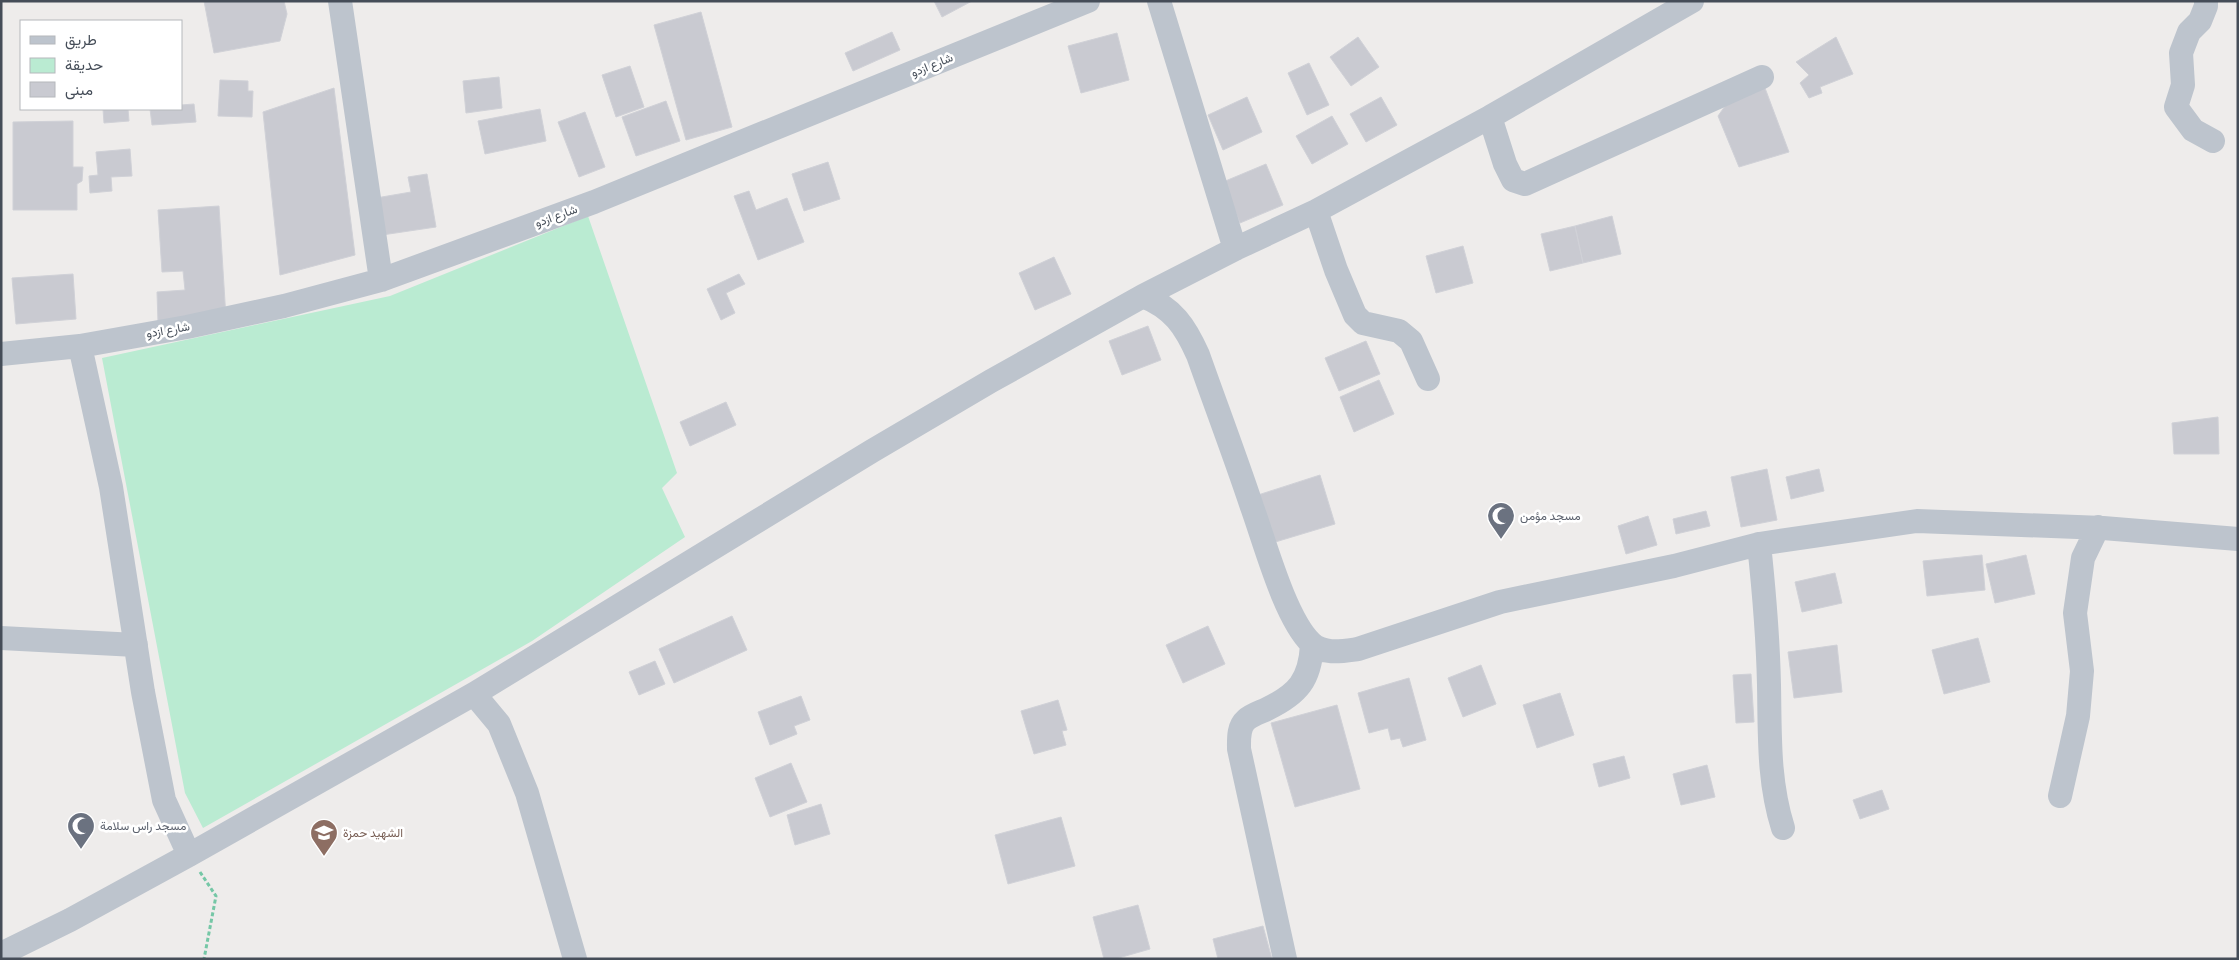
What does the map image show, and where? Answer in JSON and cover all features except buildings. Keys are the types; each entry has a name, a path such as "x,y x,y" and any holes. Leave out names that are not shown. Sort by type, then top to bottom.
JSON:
{"street":[{"path":"340,1 381,280"},
{"name":"شارع ازدو","path":"1,354 80,346 187,327 284,306 381,280 594,202 1088,1"},
{"path":"1159,1 1235,248"},
{"path":"1,954 70,920 189,855 474,694 889,441 1142,296 1235,248 1316,211 1490,117 1692,1"},
{"path":"2206,1 2200,21 2189,32 2181,53 2183,85 2176,107 2193,130 2214,141"},
{"path":"1490,117 1504,164 1513,180 1525,184 1762,77"},
{"path":"1316,211 1354,315 1363,323 1399,331 1411,341 1428,380"},
{"path":"1142,296 1169,310 1189,334 1280,586 1298,626 1312,645 1326,650 1342,652 1358,649 1500,602 1674,566 1759,544 1917,521 2098,527 2238,539"},
{"path":"80,346 111,487 136,645 164,800 189,855"},
{"path":"2060,796 2078,716 2082,671 2075,613 2083,558 2098,527"},
{"path":"1759,544 1769,683 1770,760 1776,804 1783,828"},
{"path":"1,638 136,645"},
{"path":"1285,959 1239,748 1239,734 1246,720 1290,696 1303,682 1311,664 1312,645"},
{"path":"474,694 499,724 527,793 575,959"}],"path":[{"path":"189,855 216,896 204,959"}],"green space":[{"path":"588,216 677,473 662,488 685,537 532,641 203,828 185,793 102,358 390,296"}],"place":[{"name":"مسجد مؤمن","path":"1501,540"},
{"name":"مسجد راس سلامة","path":"81,850"},
{"name":"الشهيد حمزة","path":"324,857"}]}
